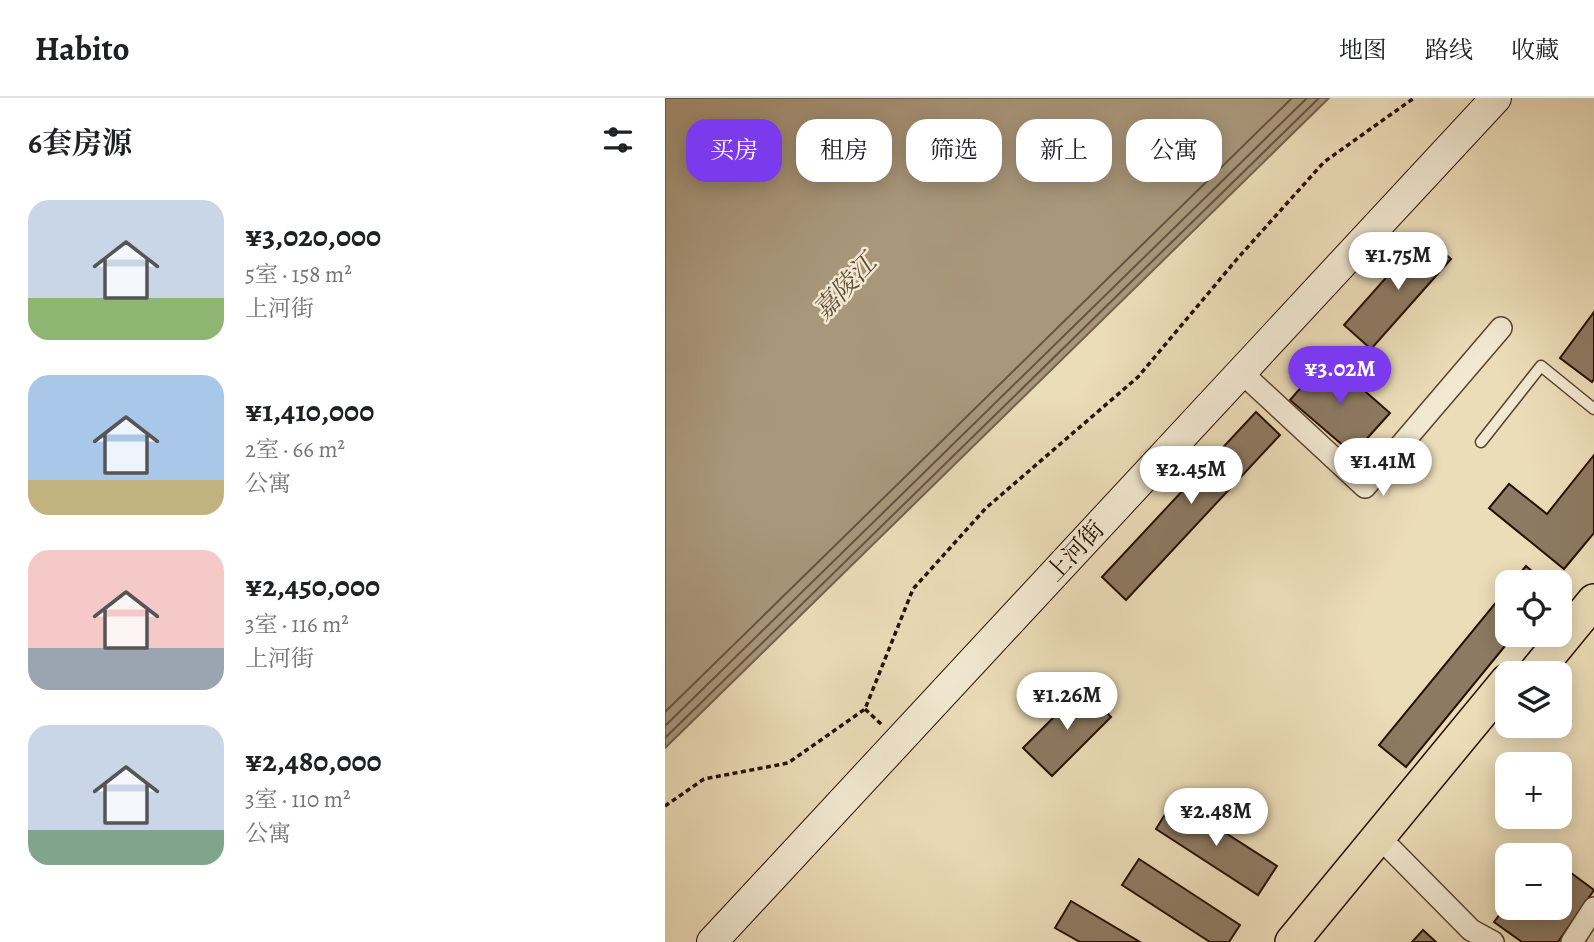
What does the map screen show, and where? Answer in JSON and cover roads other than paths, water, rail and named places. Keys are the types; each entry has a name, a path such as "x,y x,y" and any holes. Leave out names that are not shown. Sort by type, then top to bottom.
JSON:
{"main road":[{"path":"1572,601 1594,575"},
{"path":"1545,661 1594,601"},
{"path":"1523,661 1534,647"},
{"path":"1292,942 1495,696"},
{"path":"1314,942 1495,722"}],"street":[{"name":"上河街","path":"712,942 1496,98"},
{"path":"1241,372 1365,487 1501,328"},
{"path":"1391,849 1471,930 1493,942"},
{"path":"1572,942 1594,908"}],"lane":[{"path":"1481,442 1541,366 1594,410"}],"water":[{"name":"嘉陵江","path":"665,98 1329,98 665,748"}]}
